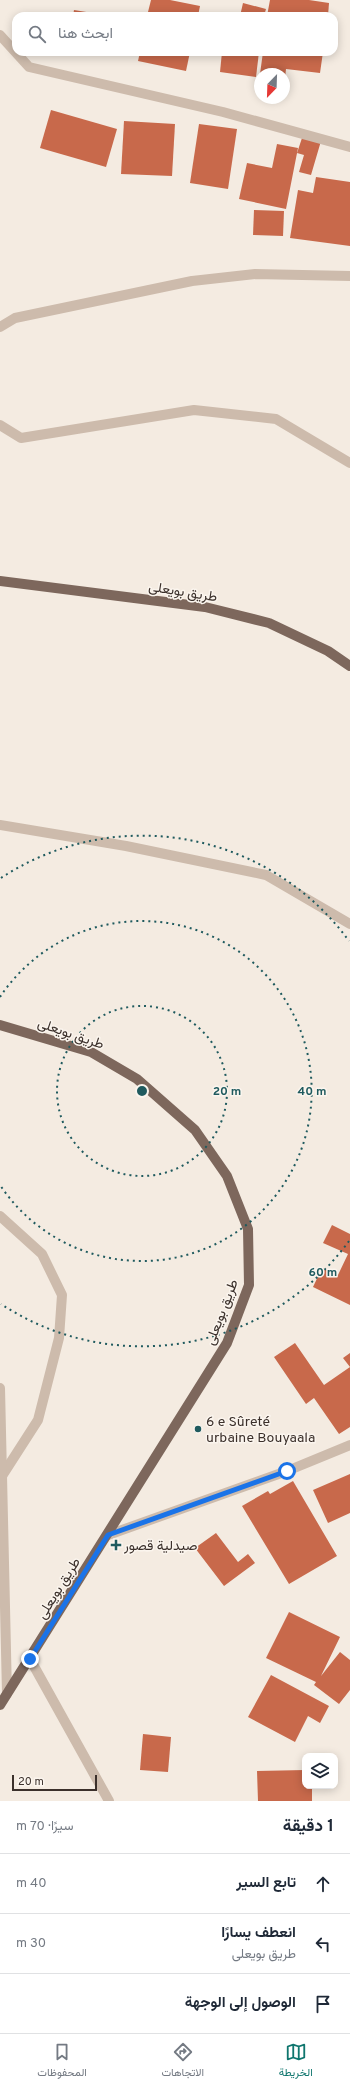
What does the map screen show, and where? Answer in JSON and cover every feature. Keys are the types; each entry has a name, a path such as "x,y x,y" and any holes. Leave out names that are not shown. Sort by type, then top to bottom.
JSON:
{"main road":[{"name":"طريق بويعلى","path":"0,581 205,607 269,623 328,651 350,666"},
{"name":"طريق بويعلى","path":"0,1024 91,1052 137,1079 196,1130 227,1176 248,1229 249,1285 227,1343 0,1705"}],"street":[{"path":"0,35 12,48"},
{"path":"19,56 29,67 223,112 350,147"},
{"path":"0,327 15,318 192,281 255,274 350,276"},
{"path":"0,425 21,438 194,410 276,419 350,463"},
{"path":"0,825 126,846 266,875 350,924"},
{"path":"0,1216 42,1254 62,1295 59,1338 38,1420 2,1476"},
{"path":"0,1388 7,1694"},
{"path":"108,1535 287,1471 350,1445"},
{"path":"30,1659 109,1801"}],"building":[{"path":"151,0 170,0 200,6 199,12 148,12"},
{"path":"270,0 309,0 329,3 328,12 268,12"},
{"path":"243,3 266,9 265,12 241,12"},
{"path":"74,10 86,12 74,12"},
{"path":"139,56 189,56 186,71 138,61"},
{"path":"222,56 259,56 257,68 254,68 254,77 220,72"},
{"path":"262,56 322,56 320,73 290,69 290,68 261,68"},
{"path":"51,110 117,129 106,167 40,148"},
{"path":"124,121 175,124 172,176 121,174"},
{"path":"199,124 237,129 228,189 190,183"},
{"path":"303,135 321,141 311,175 299,172 304,155 297,153"},
{"path":"277,144 298,148 286,209 239,199 247,163 272,168"},
{"path":"316,177 350,182 350,246 290,238 298,190 313,193"},
{"path":"254,210 284,211 283,236 253,235"},
{"path":"332,1225 350,1234 350,1305 313,1287 322,1268 338,1275 348,1254 323,1243"},
{"path":"295,1343 324,1385 350,1367 350,1427 339,1434 314,1398 306,1404 274,1357"},
{"path":"350,1353 350,1367 343,1358"},
{"path":"350,1474 350,1513 328,1523 313,1490"},
{"path":"293,1481 337,1556 289,1584 242,1506 268,1491 270,1494"},
{"path":"216,1533 238,1562 248,1554 255,1563 224,1586 195,1548"},
{"path":"289,1612 340,1637 321,1676 340,1652 350,1660 350,1690 339,1704 314,1685 316,1682 266,1658"},
{"path":"271,1675 329,1706 320,1723 308,1716 295,1742 248,1717"},
{"path":"143,1734 171,1737 168,1772 140,1770"},
{"path":"302,1770 302,1789 312,1789 312,1801 258,1801 257,1771"}],"place":[{"name":"6 e Sûreté urbaine Bouyaala","path":"198,1429"},
{"name":"صيدلية قصور","path":"116,1545"}],"route":[{"path":"30,1659 108,1535 287,1471"}]}
